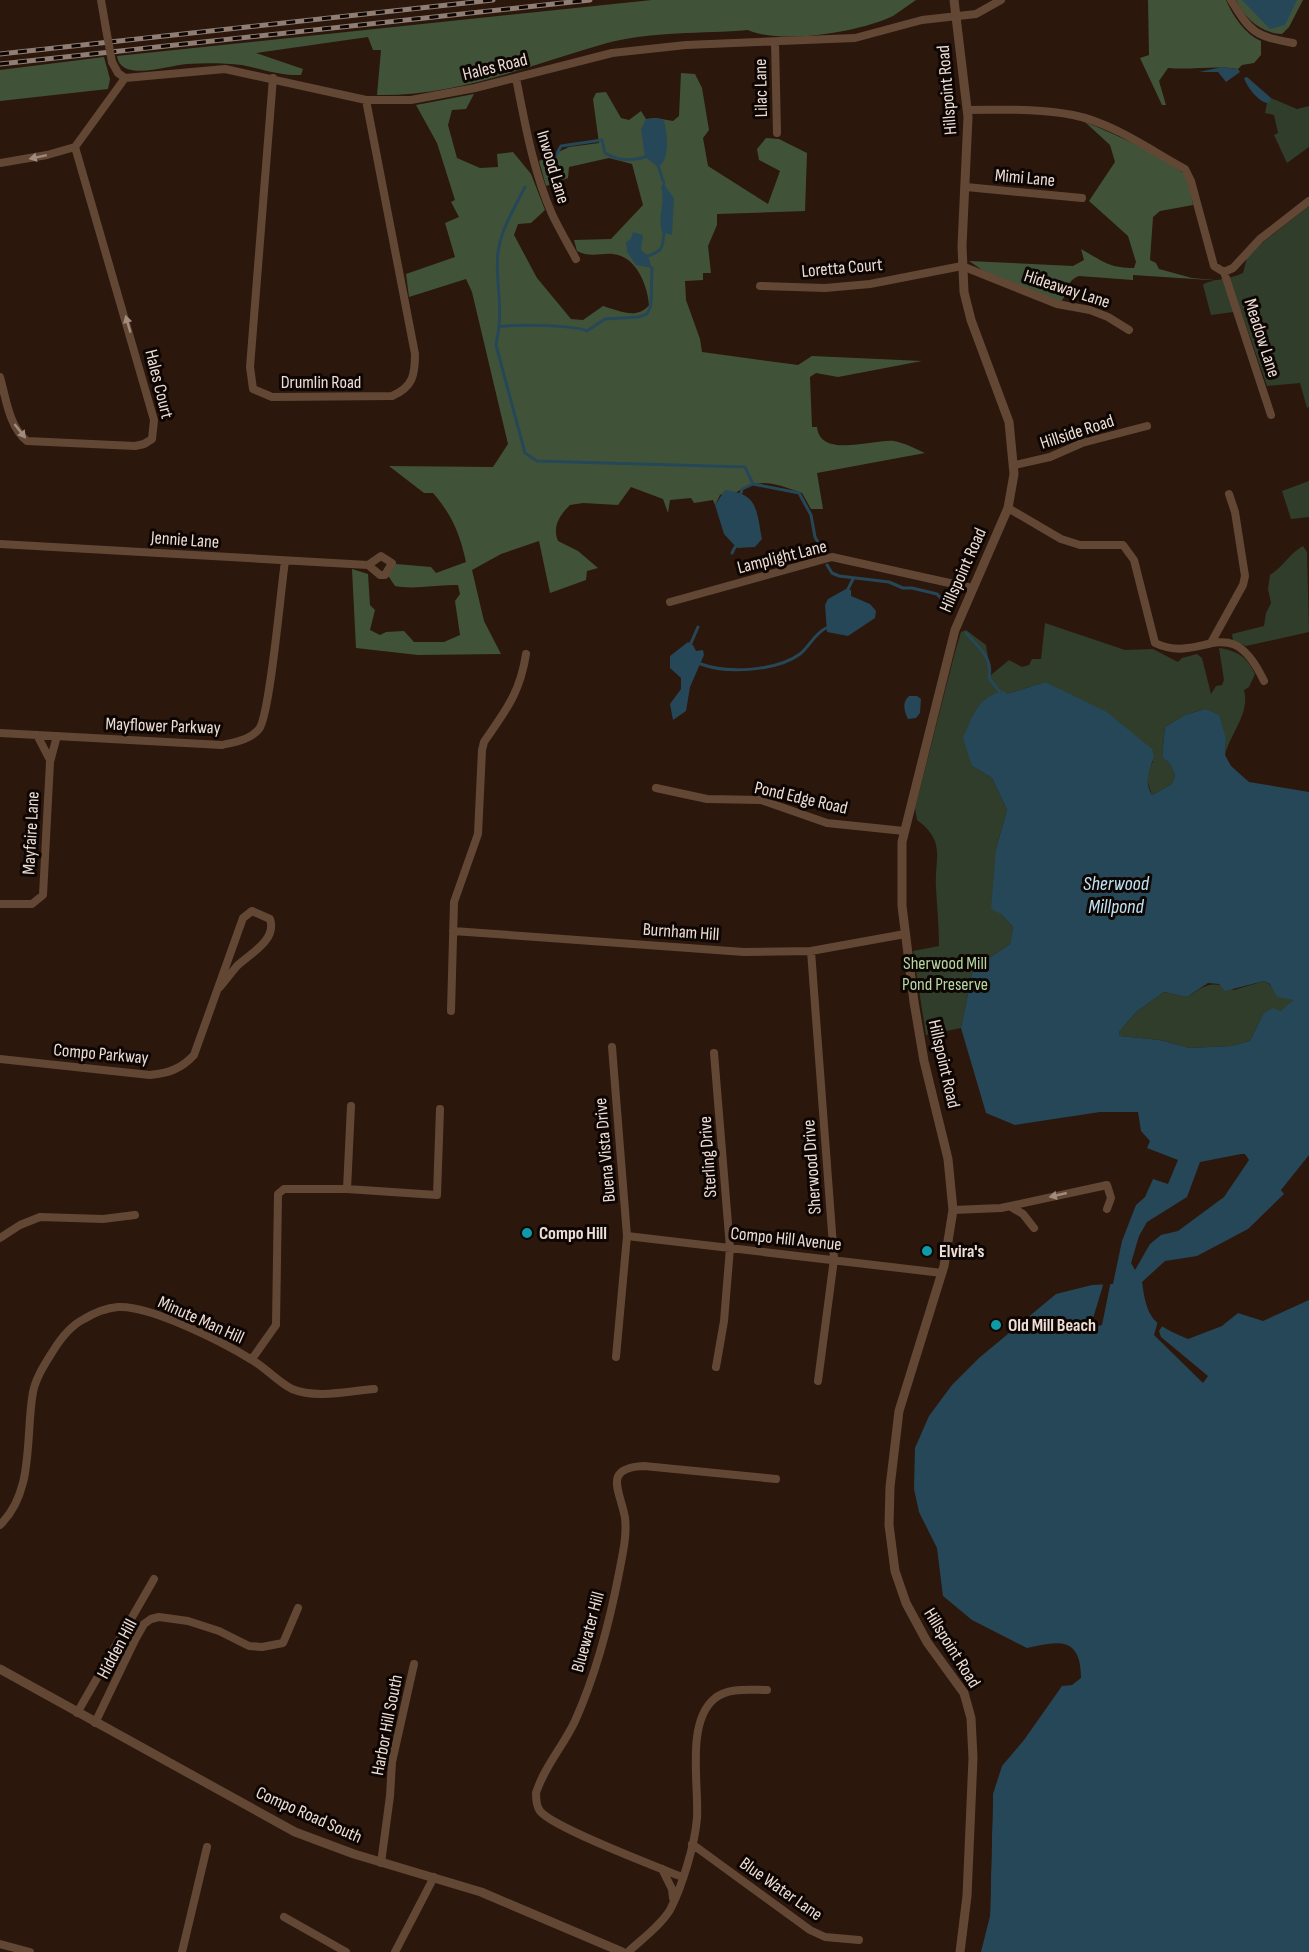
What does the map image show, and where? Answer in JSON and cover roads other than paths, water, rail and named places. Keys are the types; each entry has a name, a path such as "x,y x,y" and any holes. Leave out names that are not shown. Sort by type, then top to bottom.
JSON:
{"street":[{"name":"Hillspoint Road","path":"954,0 968,110 962,266 971,320 1009,423 1015,465 1008,508 972,588 950,645 904,831 901,889 905,934 919,1037 948,1159 953,1210 942,1273 899,1411 891,1479 889,1524 895,1571 906,1603 923,1636 964,1693 971,1718 973,1758 967,1896 960,1952"},
{"name":"Hales Road","path":"125,78 225,69 366,100 411,100 516,78 629,50 855,38 922,20 976,14 1001,0"},
{"path":"1231,0 1245,23 1263,38 1293,43"},
{"path":"0,163 47,155 75,147 125,78 118,73 112,62 102,1"},
{"name":"Lilac Lane","path":"775,42 777,133"},
{"name":"Drumlin Road","path":"273,78 250,367 253,389 272,397 392,396 404,390 413,380 416,354 366,100"},
{"name":"Inwood Lane","path":"516,78 526,130 543,191 552,214 576,259"},
{"name":"Meadow Lane","path":"968,110 1039,111 1074,115 1108,126 1185,169 1191,181 1214,266 1224,272 1271,415"},
{"name":"Hales Court","path":"0,377 13,424 19,435 27,441 135,446 152,439 154,420 75,147"},
{"name":"Mimi Lane","path":"966,187 1082,198"},
{"path":"1224,272 1233,268 1260,239 1309,201"},
{"name":"Loretta Court","path":"760,286 825,288 870,284 962,266"},
{"name":"Hideaway Lane","path":"962,266 1057,304 1090,310 1108,317 1129,330"},
{"name":"Hillside Road","path":"1015,465 1050,457 1082,442 1148,426"},
{"path":"1212,641 1240,590 1245,576 1237,524 1229,494"},
{"path":"1008,508 1061,539 1080,545 1118,544 1126,548 1136,567 1155,643 1168,650 1188,648 1212,641 1231,643 1246,650 1264,681"},
{"name":"Jennie Lane","path":"0,544 368,565"},
{"name":"Lamplight Lane","path":"670,602 832,557 972,588"},
{"name":"Mayflower Parkway","path":"0,732 222,745 247,739 261,728 268,702 285,561"},
{"path":"451,1011 454,902 458,885 478,834 482,750 484,742 514,697 522,677 526,654"},
{"name":"Mayfaire Lane","path":"37,735 50,762"},
{"name":"Mayfaire Lane","path":"0,904 33,904 44,895 50,762 57,736"},
{"name":"Pond Edge Road","path":"656,788 707,798 761,800 826,823 904,831"},
{"name":"Compo Parkway","path":"0,1059 150,1075 169,1073 185,1065 194,1054 243,918 252,911 270,918 272,926 270,935 219,988"},
{"name":"Burnham Hill","path":"453,931 744,952 811,951 905,934"},
{"name":"Sherwood Drive","path":"811,951 834,1259 818,1381"},
{"name":"Buena Vista Drive","path":"612,1047 627,1236 616,1357"},
{"name":"Sterling Drive","path":"714,1053 730,1248 724,1321 716,1367"},
{"path":"347,1189 351,1106"},
{"name":"Minute Man Hill","path":"252,1359 276,1325 278,1194 284,1189 347,1189 437,1195 440,1108"},
{"path":"953,1210 1009,1206 1107,1185 1111,1198 1107,1209"},
{"path":"1009,1206 1023,1214 1034,1228"},
{"path":"0,1238 20,1225 40,1217 103,1219 135,1215"},
{"name":"Compo Hill Avenue","path":"627,1236 942,1273"},
{"name":"Minute Man Hill","path":"0,1525 19,1500 37,1381 62,1338 76,1323 97,1312 117,1307 138,1309 167,1319 252,1359 291,1388 304,1392 374,1389"},
{"name":"Bluewater Hill","path":"682,1878 581,1835 545,1816 540,1811 536,1799 542,1778 573,1724 601,1652 625,1541 625,1518 616,1479 621,1471 630,1467 644,1466 776,1479"},
{"path":"77,1713 154,1579"},
{"name":"Hidden Hill","path":"95,1723 135,1640 144,1624 151,1619 159,1617 188,1621 219,1631 249,1646 262,1647 283,1643 298,1608"},
{"name":"Harbor Hill South","path":"381,1863 392,1761 414,1664"},
{"name":"Compo Road South","path":"0,1669 288,1828 381,1863 499,1899 622,1952"},
{"path":"628,1952 664,1919 674,1901 682,1878 697,1819 698,1736 703,1714 714,1699 730,1691 767,1690"},
{"name":"Blue Water Lane","path":"692,1844 810,1930 825,1937 859,1940"},
{"path":"182,1952 207,1847"},
{"path":"662,1869 672,1889 674,1901"},
{"path":"395,1952 434,1878"},
{"path":"284,1917 346,1952"},
{"path":"0,1944 30,1952"}],"water":[{"path":"1242,0 1297,0 1285,25 1270,29"},
{"path":"1222,67 1238,69 1240,72 1226,82 1218,72 1199,72"},
{"path":"1247,77 1271,98 1270,102 1260,100 1253,93 1244,78"},
{"path":"646,119 664,120 667,143 664,160 661,165 657,166 645,157 641,129"},
{"path":"665,179 665,186 674,198 672,235 662,232 661,226 663,199 661,188"},
{"path":"633,232 643,235 641,250 648,256 652,268 636,265 627,252 626,242 631,239"},
{"path":"725,490 744,495 754,504 762,539 755,547 737,548 724,534 715,505"},
{"path":"846,589 851,590 851,596 870,604 876,611 875,618 848,636 827,632 825,605 828,599"},
{"path":"688,642 696,651 703,650 704,655 690,687 686,711 673,720 670,704 681,689 681,678 670,668 670,656"},
{"name":"Sherwood Millpond","path":"1045,682 1107,712 1152,749 1154,756 1148,784 1152,795 1172,784 1175,775 1170,764 1162,757 1165,727 1185,715 1205,709 1219,715 1226,739 1225,755 1231,766 1249,782 1309,792 1309,1155 1281,1190 1284,1194 1248,1229 1197,1256 1165,1261 1142,1282 1146,1305 1154,1319 1167,1329 1188,1339 1222,1326 1238,1313 1263,1321 1309,1300 1309,1952 981,1952 990,1916 993,1794 1002,1766 1024,1740 1062,1686 1072,1685 1081,1678 1080,1664 1072,1648 1066,1645 1058,1643 1027,1648 972,1620 943,1596 937,1548 919,1512 914,1489 915,1448 929,1416 952,1385 979,1358 1056,1294 1092,1285 1113,1284 1122,1241 1136,1205 1145,1197 1153,1179 1168,1184 1178,1160 1147,1148 1150,1141 1141,1131 1138,1112 1100,1112 1015,1125 986,1113 961,1028 973,969 1010,944 1013,927 1001,914 991,909 996,849 1007,810 992,778 972,766 963,738 977,709 988,697 1004,691 1007,694","holes":["1264,981 1270,984 1277,997 1294,1000 1280,1011 1273,1008 1263,1014 1250,1041 1231,1046 1189,1048 1160,1040 1120,1036 1119,1032 1136,1012 1164,992 1187,997 1208,983 1219,984 1225,991","1245,1154 1249,1160 1224,1197 1178,1231 1161,1235 1150,1244 1135,1270 1131,1263 1139,1236 1147,1222 1187,1197 1200,1162"]},
{"path":"909,696 917,696 921,699 920,713 916,718 908,719 904,708"}],"waterway":[{"path":"555,157 561,146 602,140 605,153 615,158 625,160 645,157"},
{"path":"658,165 663,181"},
{"path":"499,326 498,252 505,227 525,187"},
{"path":"648,256 661,248 664,233"},
{"path":"652,268 651,305 647,314 638,317 605,319 587,331 570,327 499,327 496,345 525,453 537,461 745,467 753,484 799,493 811,515 815,537 823,551"},
{"path":"741,493 742,489 753,484"},
{"path":"732,553 735,547"},
{"path":"827,565 832,573 839,576 889,582 903,588 937,594 951,609"},
{"path":"848,589 853,579"},
{"path":"691,643 698,627"},
{"path":"701,664 738,670 778,664 800,654 818,633 826,628"},
{"path":"966,633 987,658 989,678 1000,692"}],"railway":[{"path":"0,54 493,0"},
{"path":"0,64 590,0"}],"place":[{"name":"Compo Hill","path":"527,1233"},
{"name":"Elvira's","path":"927,1251"},
{"name":"Old Mill Beach","path":"996,1325"}],"park label":[{"name":"Sherwood Mill Pond Preserve","path":"945,973"}]}
